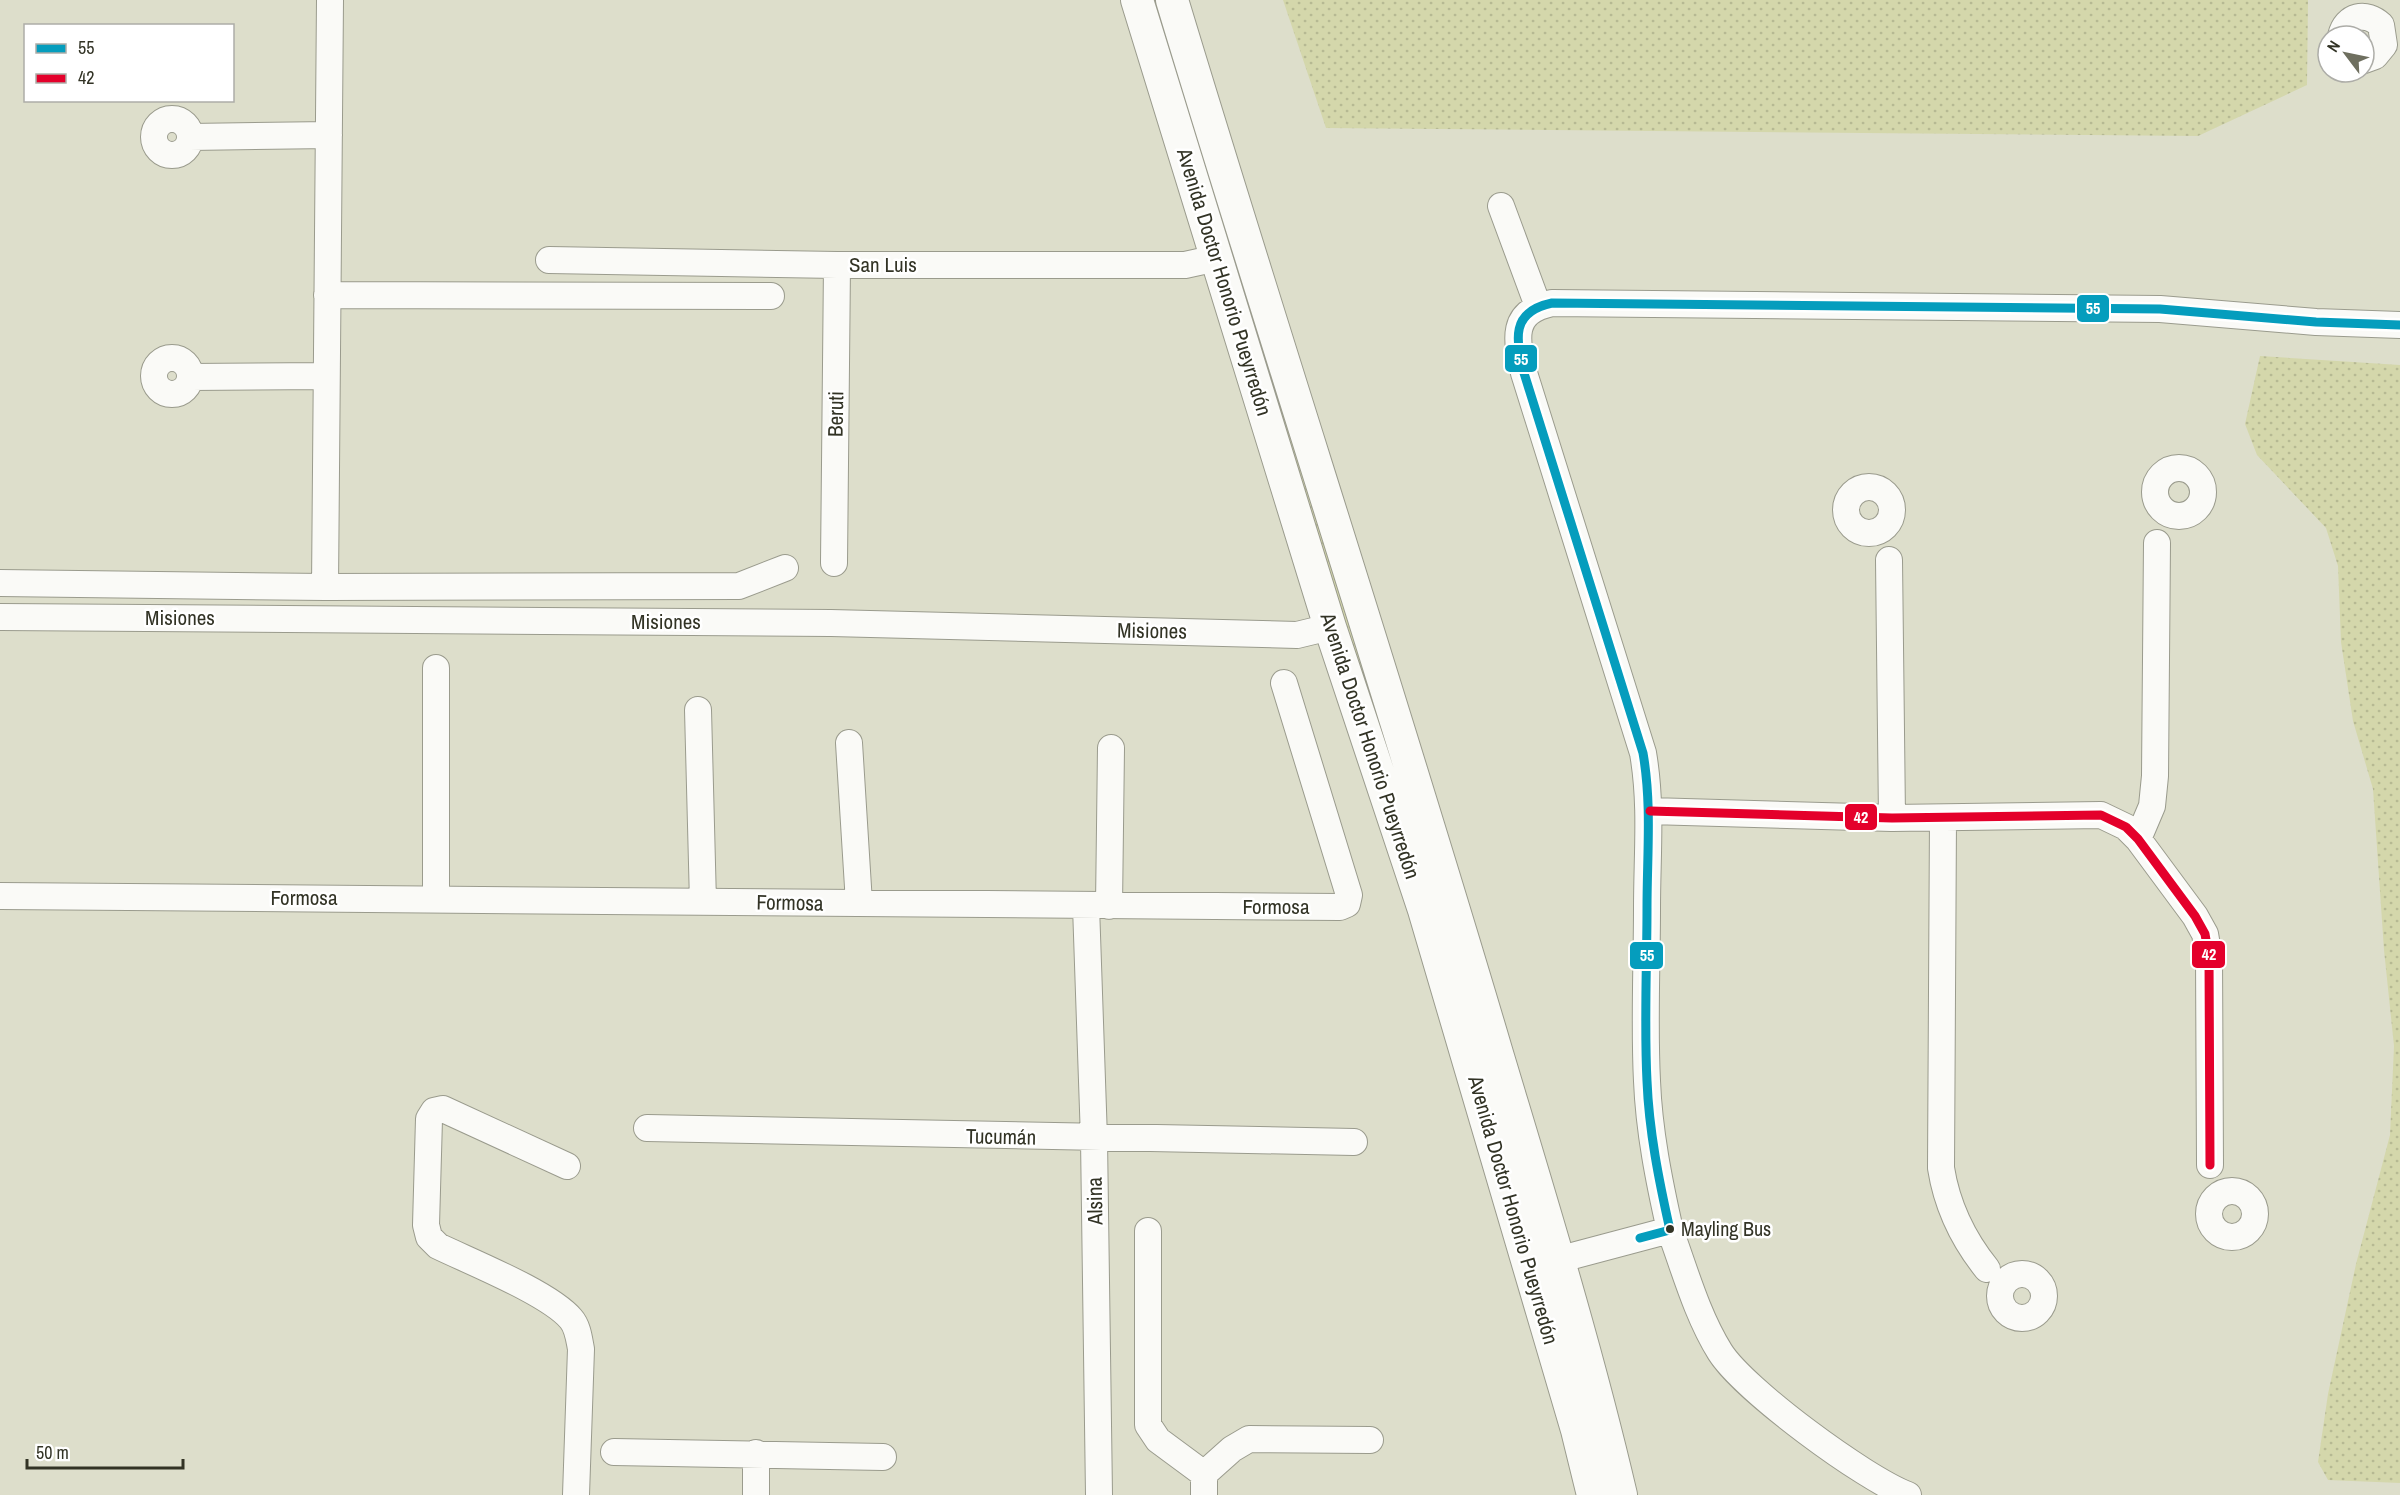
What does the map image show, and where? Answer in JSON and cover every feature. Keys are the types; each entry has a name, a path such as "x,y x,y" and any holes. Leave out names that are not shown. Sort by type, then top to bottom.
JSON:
{"main road":[{"name":"Avenida Doctor Honorio Pueyrredón","path":"1137,0 1330,627 1621,1495"},
{"name":"Avenida Doctor Honorio Pueyrredón","path":"1172,0 1250,259 1456,914 1544,1263 1593,1495"}],"street":[{"path":"325,587 330,0"},
{"path":"2346,24 2354,17 2369,16 2374,24"},
{"path":"2376,28 2385,43"},
{"path":"190,138 329,135"},
{"path":"1501,206 1538,306"},
{"name":"San Luis","path":"549,260 837,265 1185,264 1217,258"},
{"name":"Beruti","path":"834,562 837,265"},
{"path":"327,295 771,296"},
{"path":"1908,1495 1893,1489 1847,1460 1758,1393 1736,1371 1722,1355 1708,1331 1670,1230 1653,1142 1647,1082 1647,871 1650,811 1643,753 1516,341 1520,325 1528,313 1538,306 1552,303 1704,303 1896,308 2160,309 2316,322 2400,325"},
{"path":"190,376 326,376"},
{"path":"2138,839 2151,806 2155,776 2157,482 2168,471 2183,469 2196,476 2201,483 2202,498 2193,511 2179,516 2163,531 2157,543"},
{"path":"1889,560 1884,549 1868,533 1854,528 1846,515 1847,500 1857,489 1865,486 1880,489 1890,500 1892,515 1889,560 1892,818"},
{"path":"2156,498 2164,511 2179,516"},
{"path":"1868,533 1883,528 1892,515"},
{"path":"0,583 325,587 739,586 785,568"},
{"name":"Misiones","path":"0,617 831,623 1297,635 1330,627"},
{"path":"436,668 436,899"},
{"name":"Formosa","path":"0,896 1340,907 1347,904 1349,895 1284,683"},
{"path":"698,710 703,902"},
{"path":"849,743 859,903"},
{"name":"Alsina","path":"1099,1495 1094,1139 1098,906 1111,748"},
{"path":"1650,811 1892,818 2101,815 2126,827 2138,839 2195,916 2205,934 2209,957 2208,1217 2214,1231 2228,1238 2243,1235 2253,1224 2254,1208 2246,1196 2232,1191 2215,1176 2210,1165"},
{"path":"1943,818 1941,1168 1945,1196 1954,1218 1973,1251 1987,1269 2005,1309 2017,1317 2032,1316 2042,1305 2044,1298 2041,1284 2030,1275 2002,1274 1987,1269"},
{"path":"567,1166 443,1109 434,1111 429,1119 426,1225 429,1237 438,1246 549,1300 573,1321 581,1349 576,1495"},
{"name":"Tucumán","path":"647,1128 1094,1139 1354,1142"},
{"path":"2208,1209 2217,1196 2232,1191"},
{"path":"1544,1263 1670,1230"},
{"path":"1148,1231 1148,1425 1158,1440 1204,1485 1232,1449 1249,1439 1370,1440"},
{"path":"2000,1295 2004,1283 2015,1274"},
{"path":"614,1452 883,1457"},
{"path":"756,1454 756,1495"}],"green space":[{"path":"1151,0 1157,0 1440,903 1373,710"},
{"path":"1283,0 2308,0 2307,85 2198,136 1326,128"},
{"path":"2260,356 2400,365 2400,1483 2328,1480 2318,1462 2328,1394 2356,1264 2390,1135 2394,1046 2384,950 2373,789 2353,721 2341,642 2338,566 2326,528 2257,455 2245,424"}],"transit line":[{"name":"55","path":"1640,1238 1670,1230 1655,1156 1647,1081 1648,830 1646,772 1643,753 1524,373 1518,338 1523,320 1538,307 1552,303 2160,309 2316,322 2400,325"},
{"name":"42","path":"1650,811 1892,818 2101,815 2126,827 2138,839 2195,916 2205,934 2209,957 2210,1165"}],"place":[{"name":"Mayling Bus","path":"1670,1229"}]}
